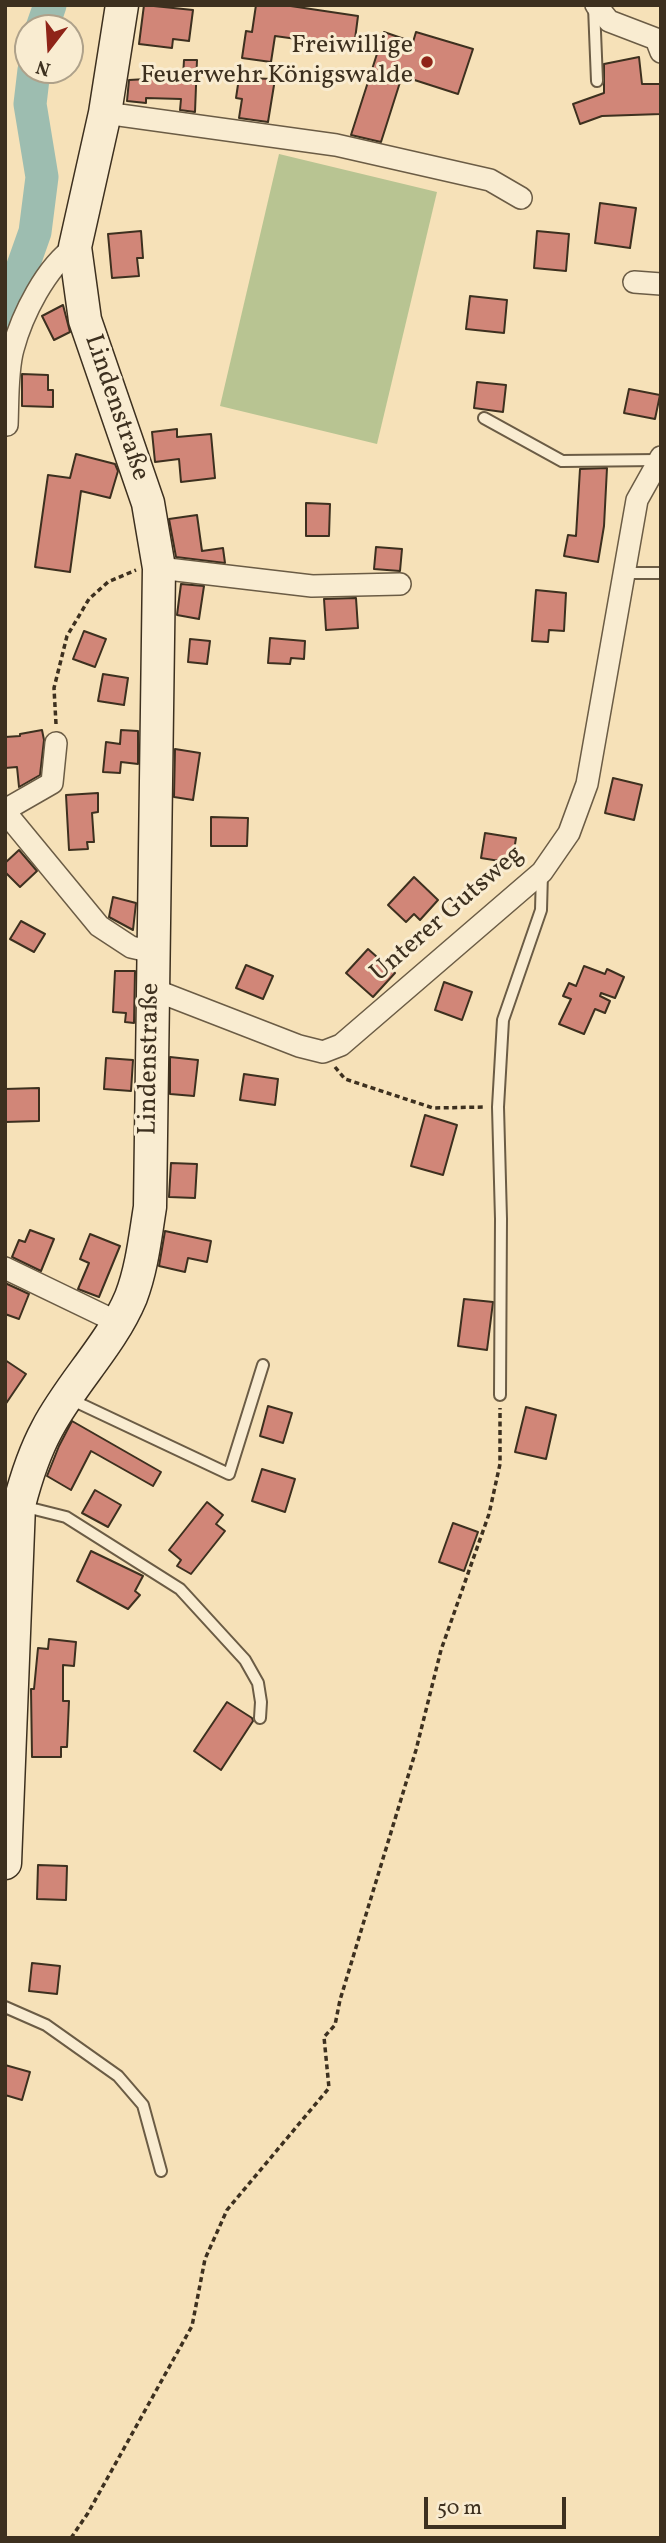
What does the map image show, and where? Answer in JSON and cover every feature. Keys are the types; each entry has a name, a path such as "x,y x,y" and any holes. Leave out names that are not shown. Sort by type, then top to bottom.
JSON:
{"main road":[{"name":"Lindenstraße","path":"5,1863 14,1513 28,1470 47,1428 130,1298 140,1268 150,1207 158,562 148,503 85,320 75,247 105,113 122,5"}],"street":[{"path":"595,5 609,21 656,39 661,52"},
{"path":"105,113 336,145 491,180 521,198"},
{"path":"7,425 12,350 32,302 60,257 75,247"},
{"path":"634,282 661,285"},
{"name":"Unterer Gutsweg","path":"323,1052 341,1045 542,872 569,833 587,784 637,500 659,459"},
{"path":"158,562 312,586 400,584"},
{"path":"56,743 52,783 5,811 99,926 131,947 153,952"},
{"path":"152,989 299,1046 323,1052"},
{"path":"5,1268 117,1322"}],"lane":[{"path":"595,5 597,81"},
{"path":"484,418 562,461 659,459"},
{"path":"624,573 661,573"},
{"path":"500,1395 501,1219 498,1107 503,1020 541,910 542,872"},
{"path":"67,1397 229,1474 263,1365"},
{"path":"14,1513 66,1517 180,1588 245,1660 258,1683 260,1718"},
{"path":"5,2007 46,2025 118,2076 142,2105 160,2171"}],"path":[{"path":"56,743 54,688 67,636 89,598 108,582 158,562"},
{"path":"323,1052 345,1079 433,1108 498,1107"},
{"path":"71,2538 88,2513 192,2326 205,2259 227,2210 329,2088 324,2038 335,2025 340,2000 416,1750 441,1650 489,1514 500,1464 500,1395"}],"green space":[{"path":"279,154 437,192 377,444 220,406"}],"building":[{"path":"144,5 193,10 189,41 173,39 172,48 139,44"},
{"path":"256,5 284,5 358,16 354,47 275,36 271,62 242,58 246,31 252,32"},
{"path":"384,32 413,42 416,32 473,49 458,94 402,76 381,142 351,135"},
{"path":"639,57 642,84 661,84 661,114 602,116 580,124 573,104 604,93 604,64"},
{"path":"184,60 197,60 195,112 180,110 181,99 146,98 146,103 127,101 129,80 183,77"},
{"path":"239,78 275,79 268,122 239,118 242,99 236,98"},
{"path":"600,203 636,208 630,248 595,243"},
{"path":"141,231 143,258 137,258 139,276 112,278 108,234"},
{"path":"537,231 569,234 566,271 534,268"},
{"path":"470,296 507,300 504,333 466,329"},
{"path":"63,305 70,332 54,340 42,316"},
{"path":"22,374 48,375 48,390 53,390 53,407 22,406"},
{"path":"477,382 506,385 503,412 474,408"},
{"path":"629,389 660,395 655,419 624,413"},
{"path":"177,429 177,437 211,434 215,478 181,482 179,459 155,462 152,432"},
{"path":"76,454 115,464 118,471 110,498 81,491 70,572 35,567 48,475 70,478"},
{"path":"607,468 604,526 598,562 564,556 568,535 576,536 580,469"},
{"path":"306,503 330,504 329,536 306,536"},
{"path":"197,515 202,551 223,548 225,563 176,557 169,519"},
{"path":"376,547 402,549 400,571 374,569"},
{"path":"181,584 204,586 199,619 177,615"},
{"path":"536,590 566,593 564,631 549,630 548,642 532,641"},
{"path":"356,598 358,628 326,630 324,599"},
{"path":"84,631 106,639 95,667 73,659"},
{"path":"270,638 305,641 304,659 291,658 290,664 268,663"},
{"path":"190,639 210,641 207,664 188,662"},
{"path":"103,674 128,678 124,705 98,701"},
{"path":"42,730 44,740 40,775 19,787 17,767 5,768 5,737"},
{"path":"121,730 138,731 138,764 121,762 120,773 103,772 106,742 120,744"},
{"path":"175,749 200,753 193,800 174,797"},
{"path":"613,778 642,785 634,820 605,813"},
{"path":"98,793 98,812 92,813 94,842 87,842 88,849 69,850 66,795"},
{"path":"211,817 248,818 247,846 211,846"},
{"path":"485,833 516,838 512,863 481,858"},
{"path":"19,850 37,871 20,887 5,872 5,863"},
{"path":"414,877 438,900 420,920 414,914 406,922 388,905"},
{"path":"113,897 136,903 133,930 109,917"},
{"path":"21,921 45,934 34,952 10,939"},
{"path":"368,949 395,973 373,997 346,973"},
{"path":"246,965 273,976 263,999 236,988"},
{"path":"584,966 605,974 607,969 624,977 615,998 601,993 600,996 610,1001 605,1013 595,1009 584,1034 559,1024 571,999 563,996 569,983 576,986"},
{"path":"115,971 135,971 134,1023 125,1022 126,1013 113,1012"},
{"path":"444,982 472,992 462,1020 435,1010"},
{"path":"170,1057 198,1060 194,1096 170,1094"},
{"path":"106,1058 133,1060 131,1091 104,1089"},
{"path":"244,1074 278,1079 275,1105 240,1100"},
{"path":"39,1088 39,1121 5,1122 5,1089"},
{"path":"425,1115 457,1125 443,1175 411,1166"},
{"path":"171,1163 197,1164 195,1198 169,1197"},
{"path":"30,1230 54,1239 41,1271 12,1257 19,1240 25,1242"},
{"path":"165,1231 211,1241 207,1262 188,1258 185,1272 159,1266"},
{"path":"90,1234 120,1246 99,1297 78,1289 89,1263 80,1259"},
{"path":"5,1283 29,1294 19,1319 5,1314"},
{"path":"464,1299 493,1302 487,1350 458,1346"},
{"path":"5,1360 26,1374 5,1405"},
{"path":"268,1406 292,1413 283,1443 260,1436"},
{"path":"526,1407 556,1415 546,1459 515,1452"},
{"path":"72,1421 161,1472 153,1486 91,1451 71,1490 47,1476"},
{"path":"262,1469 295,1479 285,1512 252,1501"},
{"path":"95,1490 121,1505 108,1527 82,1513"},
{"path":"207,1502 223,1515 216,1524 225,1531 191,1574 177,1566 181,1560 169,1550"},
{"path":"453,1523 478,1532 464,1571 439,1562"},
{"path":"91,1551 143,1576 135,1591 140,1595 128,1609 77,1581"},
{"path":"49,1639 76,1642 74,1666 63,1665 63,1701 69,1701 67,1747 61,1747 61,1757 32,1757 31,1689 34,1689 38,1648 48,1649"},
{"path":"227,1702 253,1721 221,1770 194,1751"},
{"path":"38,1865 67,1866 66,1900 37,1899"},
{"path":"32,1963 60,1966 57,1994 29,1991"},
{"path":"5,2065 30,2072 22,2100 5,2095"}],"waterway":[{"path":"47,14 50,5"},
{"path":"5,317 35,232 42,177 30,104 32,84"}],"place":[{"name":"Freiwillige Feuerwehr Königswalde","path":"427,62"}]}
